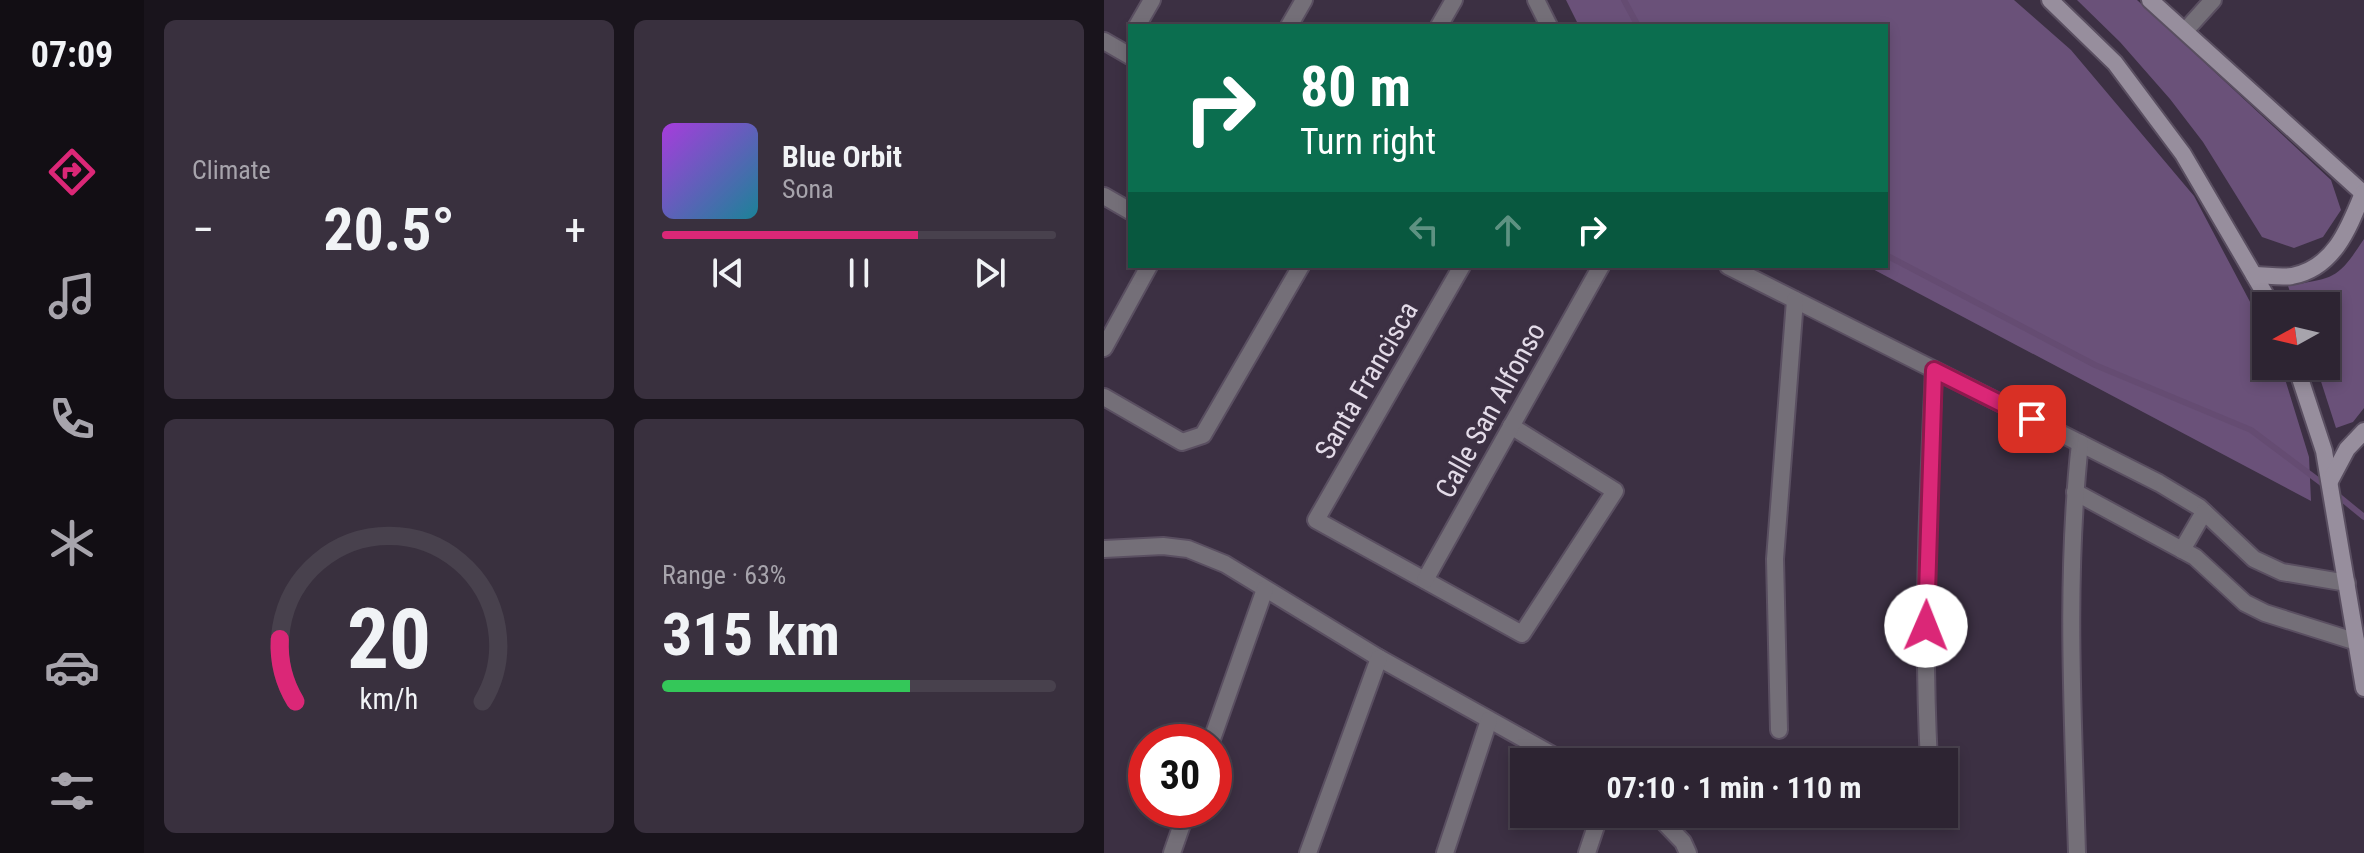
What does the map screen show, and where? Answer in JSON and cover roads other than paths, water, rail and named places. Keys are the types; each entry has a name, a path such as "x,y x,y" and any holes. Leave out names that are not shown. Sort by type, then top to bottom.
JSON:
{"street":[{"path":"1138,24 1152,0"},
{"path":"1290,24 1304,0"},
{"path":"1440,24 1454,0"},
{"path":"1536,0 1548,24"},
{"path":"2050,0 2099,45 2183,154 2264,292"},
{"path":"2150,0 2363,193 2343,238 2312,270 2289,276 2254,275"},
{"path":"2185,31 2213,0"},
{"path":"1104,41 1127,48"},
{"path":"1104,196 1128,210"},
{"path":"1104,348 1148,268"},
{"path":"1104,397 1182,442 1203,435 1300,268"},
{"name":"Santa Francisca","path":"1425,580 1316,520 1461,268"},
{"name":"Calle San Alfonso","path":"1425,580 1600,268"},
{"path":"1732,268 2159,483 2204,512 2254,559 2282,572 2347,583"},
{"path":"1779,730 1775,559 1795,300"},
{"path":"1928,748 1925,653 1934,370"},
{"path":"2301,380 2324,451 2364,688"},
{"path":"1425,580 1522,634 1615,491 1511,426"},
{"path":"2330,481 2347,449 2364,431"},
{"path":"2077,853 2070,608 2080,443"},
{"path":"2075,492 2195,557 2245,603 2265,613 2357,642"},
{"path":"2182,550 2204,512"},
{"path":"1104,549 1163,546 1188,549 1225,564 1379,658 1540,748"},
{"path":"1217,724 1265,589"},
{"path":"1308,853 1379,658"},
{"path":"1445,853 1489,720"},
{"path":"1172,853 1181,828"},
{"path":"1587,853 1595,828"},
{"path":"1670,828 1683,842 1688,853"}],"waterway":[{"path":"1624,0 1637,24"},
{"path":"1888,256 2095,365 2251,430 2327,487"},
{"path":"2336,494 2364,517"}]}
